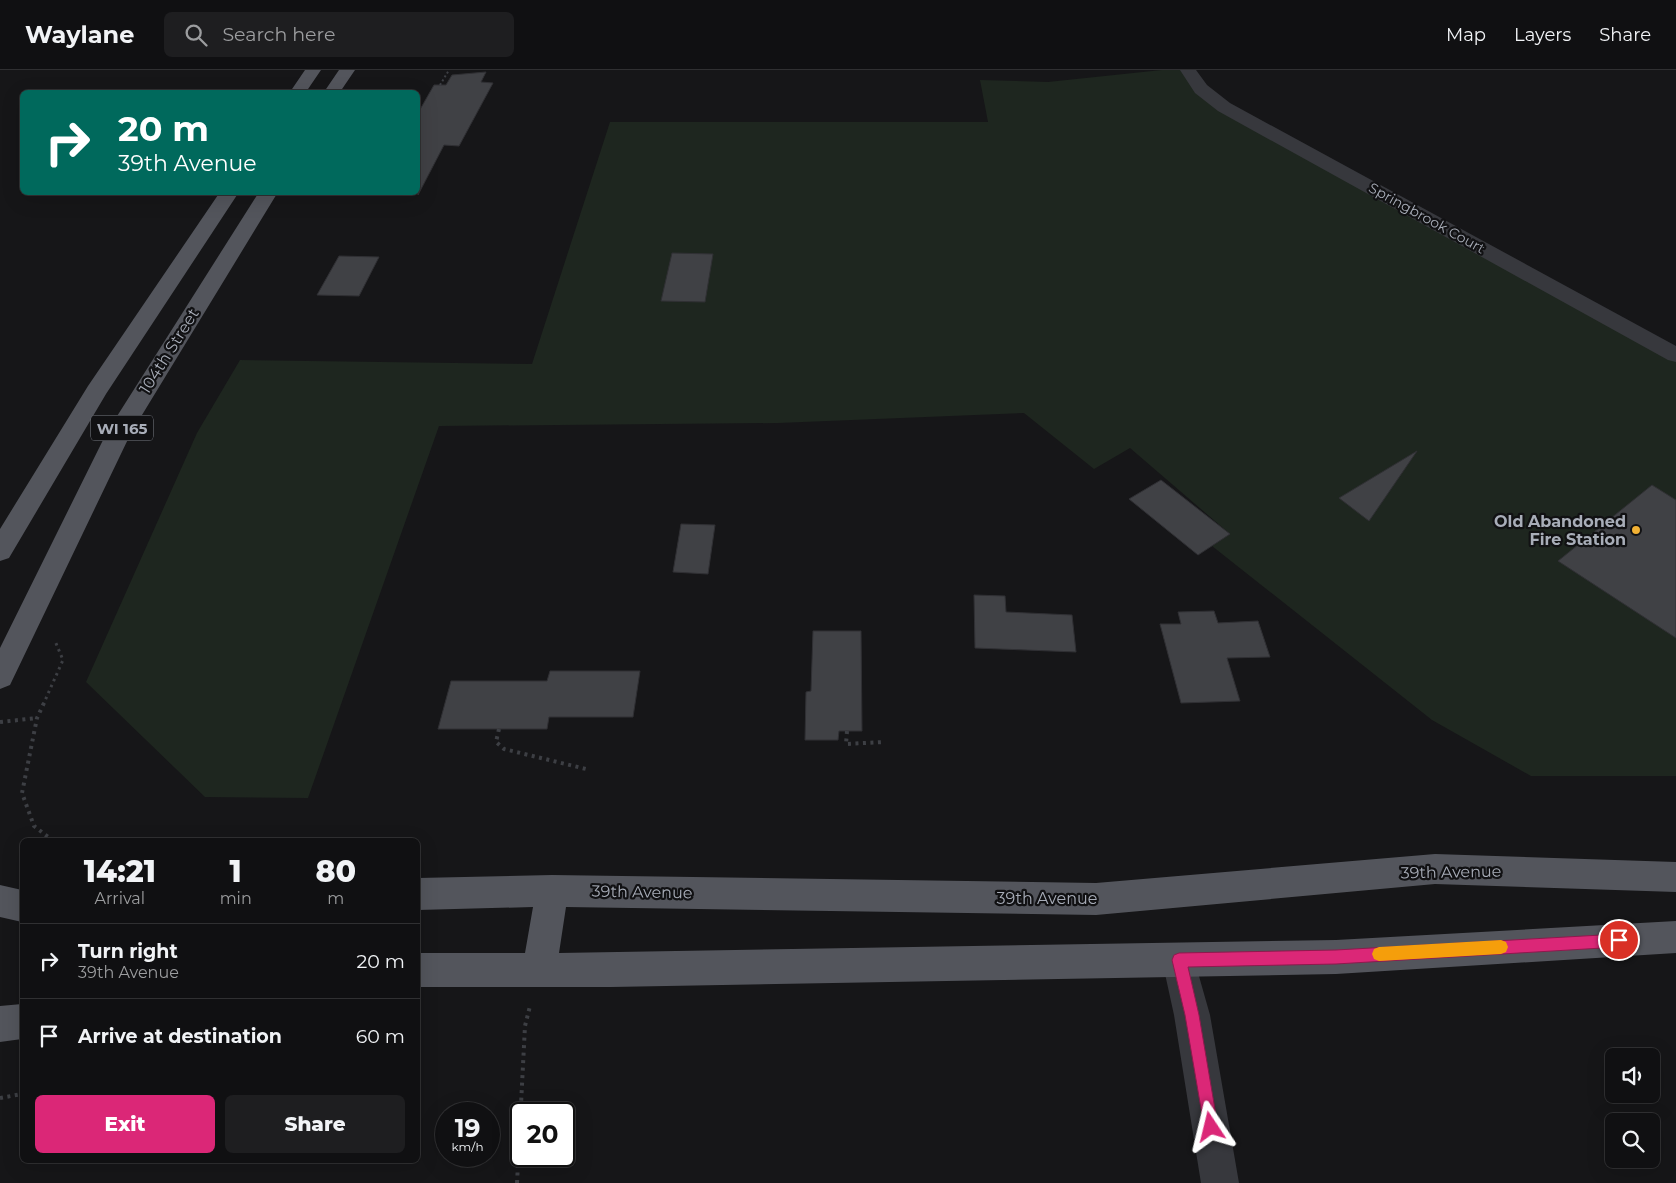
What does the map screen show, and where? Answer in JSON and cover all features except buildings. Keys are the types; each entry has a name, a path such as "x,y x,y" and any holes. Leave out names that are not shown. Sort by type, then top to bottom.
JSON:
{"main road":[{"path":"299,90 313,70"},
{"path":"333,90 347,70"},
{"name":"WI 165","path":"0,550 96,392 228,195"},
{"name":"104th Street","path":"0,677 119,432 267,195"},
{"name":"39th Avenue","path":"420,894 552,891 1096,899 1435,869 1676,877"},
{"path":"539,970 552,891"},
{"path":"0,901 20,906"},
{"path":"420,970 539,970 1336,957 1676,937"},
{"path":"0,1024 20,1022"}],"street":[{"name":"Springbrook Court","path":"1188,70 1201,89 1224,107 1676,355"},
{"path":"1179,960 1192,1015 1220,1183"}],"path":[{"path":"440,85 449,70"},
{"path":"37,602 63,660 37,718 22,793 34,826 49,838"},
{"path":"0,722 37,718"},
{"path":"499,729 496,742 504,748 586,769"},
{"path":"847,731 846,744 884,742"},
{"path":"517,1183 525,1026 539,970"},
{"path":"0,1098 20,1094"}],"shaded area":[{"path":"1162,70 1189,70 1201,89 1676,355 1676,776 1531,776 1432,720 1212,546 1230,534 1130,448 1094,469 1024,413 778,423 439,426 308,798 205,797 86,682 197,433 240,360 532,364 610,122 988,122 980,80 1048,82"}],"slow traffic":[{"path":"1379,954 1501,947"}],"place":[{"name":"Old Abandoned Fire Station","path":"1636,530"}],"route":[{"path":"1211,1127 1192,1015 1179,960 1336,957 1619,940"}]}
